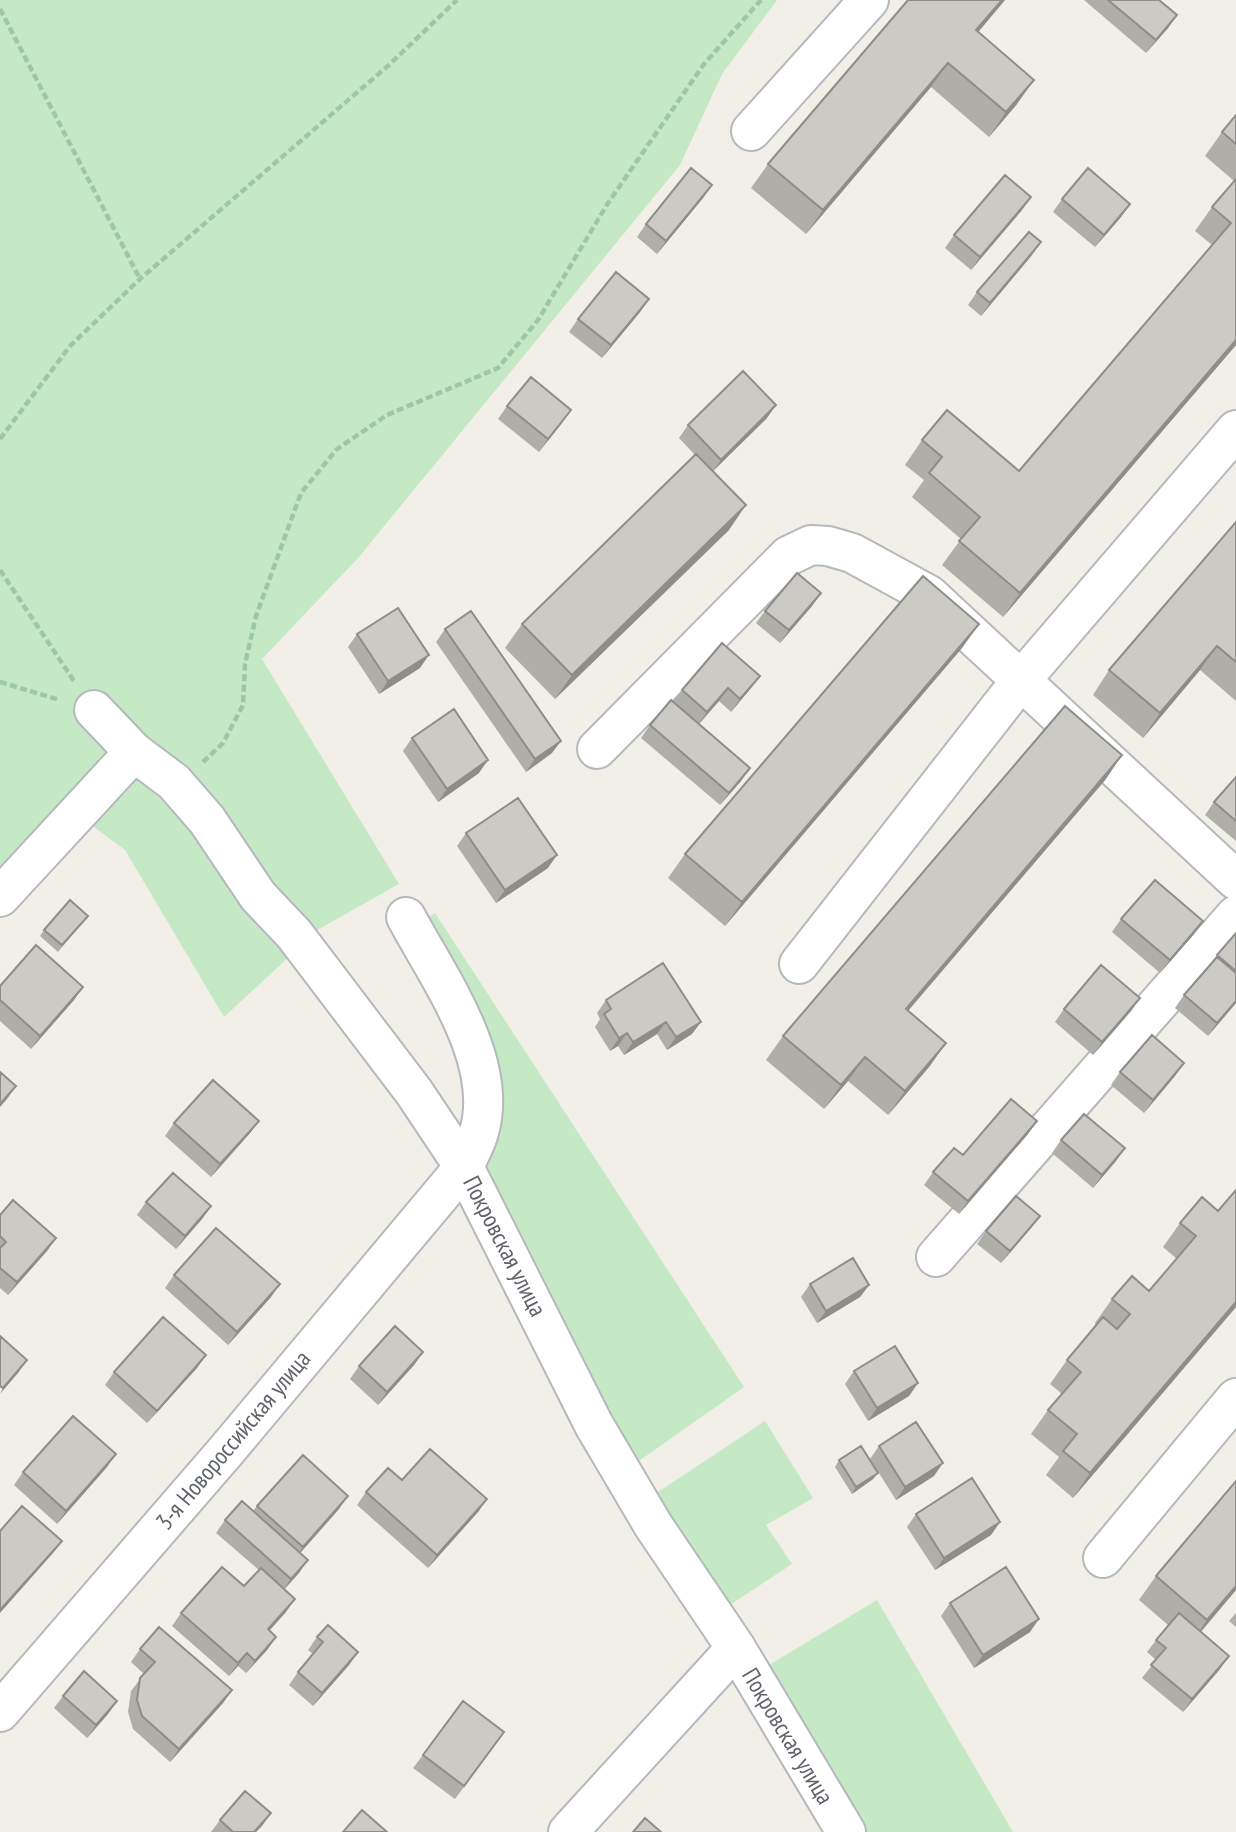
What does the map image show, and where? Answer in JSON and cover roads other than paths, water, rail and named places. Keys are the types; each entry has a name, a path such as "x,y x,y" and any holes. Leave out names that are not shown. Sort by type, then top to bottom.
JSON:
{"street":[{"path":"751,131 869,0"},
{"path":"799,964 1022,679 1236,430"},
{"path":"597,749 788,556 811,545 852,553 929,595 1236,880"},
{"name":"Покровская улица","path":"94,710 134,752 174,782 207,820 258,897 295,934 414,1091 464,1167 594,1424 653,1525 736,1648 846,1832"},
{"path":"0,897 134,752"},
{"path":"936,1257 1236,915"},
{"name":"3-я Новороссийская улица","path":"0,1712 226,1451 464,1167 480,1130 483,1094 475,1046 406,917"},
{"path":"1103,1558 1236,1398"},
{"path":"568,1832 736,1648"}]}
